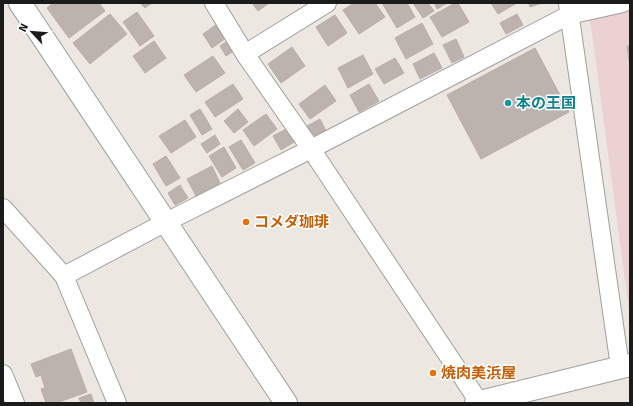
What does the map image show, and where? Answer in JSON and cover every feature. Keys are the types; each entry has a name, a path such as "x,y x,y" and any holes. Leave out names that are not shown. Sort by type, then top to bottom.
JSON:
{"street":[{"path":"20,3 286,403"},
{"path":"214,3 245,54 312,149 477,403 625,366 569,9"},
{"path":"245,54 327,3"},
{"path":"64,276 166,222 312,149 569,9 623,3"},
{"path":"3,208 64,276 117,403"},
{"path":"3,374 14,403"}],"shaded area":[{"path":"630,10 630,318 590,19"}],"building":[{"path":"53,3 99,3 105,11 69,38 47,8"},
{"path":"140,3 152,3 145,8"},
{"path":"252,3 269,3 258,11"},
{"path":"354,3 375,3 385,17 359,34 343,10"},
{"path":"382,3 407,3 415,17 397,28"},
{"path":"413,3 428,3 434,11 423,18"},
{"path":"434,3 447,3 437,9"},
{"path":"455,3 458,3 469,22 442,37 430,17"},
{"path":"491,3 517,3 498,14"},
{"path":"529,3 542,3 530,7"},
{"path":"137,12 154,36 140,46 123,22"},
{"path":"110,14 127,34 90,64 73,43"},
{"path":"517,14 523,25 506,34 500,23"},
{"path":"335,15 347,33 328,46 316,27"},
{"path":"422,23 433,44 406,59 395,38"},
{"path":"217,24 226,38 212,48 203,34"},
{"path":"456,39 464,57 452,63 443,45"},
{"path":"229,40 235,50 226,56 220,46"},
{"path":"154,41 166,58 145,73 133,56"},
{"path":"627,46 630,46 630,67"},
{"path":"292,47 305,66 281,83 268,64"},
{"name":"本の王国","path":"535,48 569,112 481,159 447,95"},
{"path":"434,53 442,68 420,79 413,64"},
{"path":"363,55 373,74 348,88 338,68"},
{"path":"213,56 225,73 196,92 184,75"},
{"path":"395,58 404,73 384,84 375,69"},
{"path":"233,84 243,99 215,117 205,102"},
{"path":"369,84 379,101 359,112 350,95"},
{"path":"325,85 336,101 310,119 299,104"},
{"path":"200,109 212,129 202,135 190,115"},
{"path":"238,109 248,122 234,133 224,121"},
{"path":"266,114 277,129 254,146 243,130"},
{"path":"320,119 326,131 314,138 307,126"},
{"path":"185,120 196,137 171,153 159,136"},
{"path":"288,128 296,141 281,150 273,136"},
{"path":"215,135 220,144 207,153 201,144"},
{"path":"241,140 255,163 243,170 229,147"},
{"path":"224,147 236,168 222,177 209,156"},
{"path":"166,156 180,178 166,186 153,164"},
{"path":"212,166 220,183 196,196 187,179"},
{"path":"180,185 188,198 175,205 168,193"},
{"path":"71,349 87,392 56,403 52,403 51,401 46,403 41,389 45,388 41,375 36,377 31,364"},
{"path":"91,394 94,403 81,403 79,398"}],"place":[{"name":"本の王国","path":"508,103"},
{"name":"コメダ珈琲","path":"246,222"},
{"name":"焼肉美浜屋","path":"433,373"}]}
